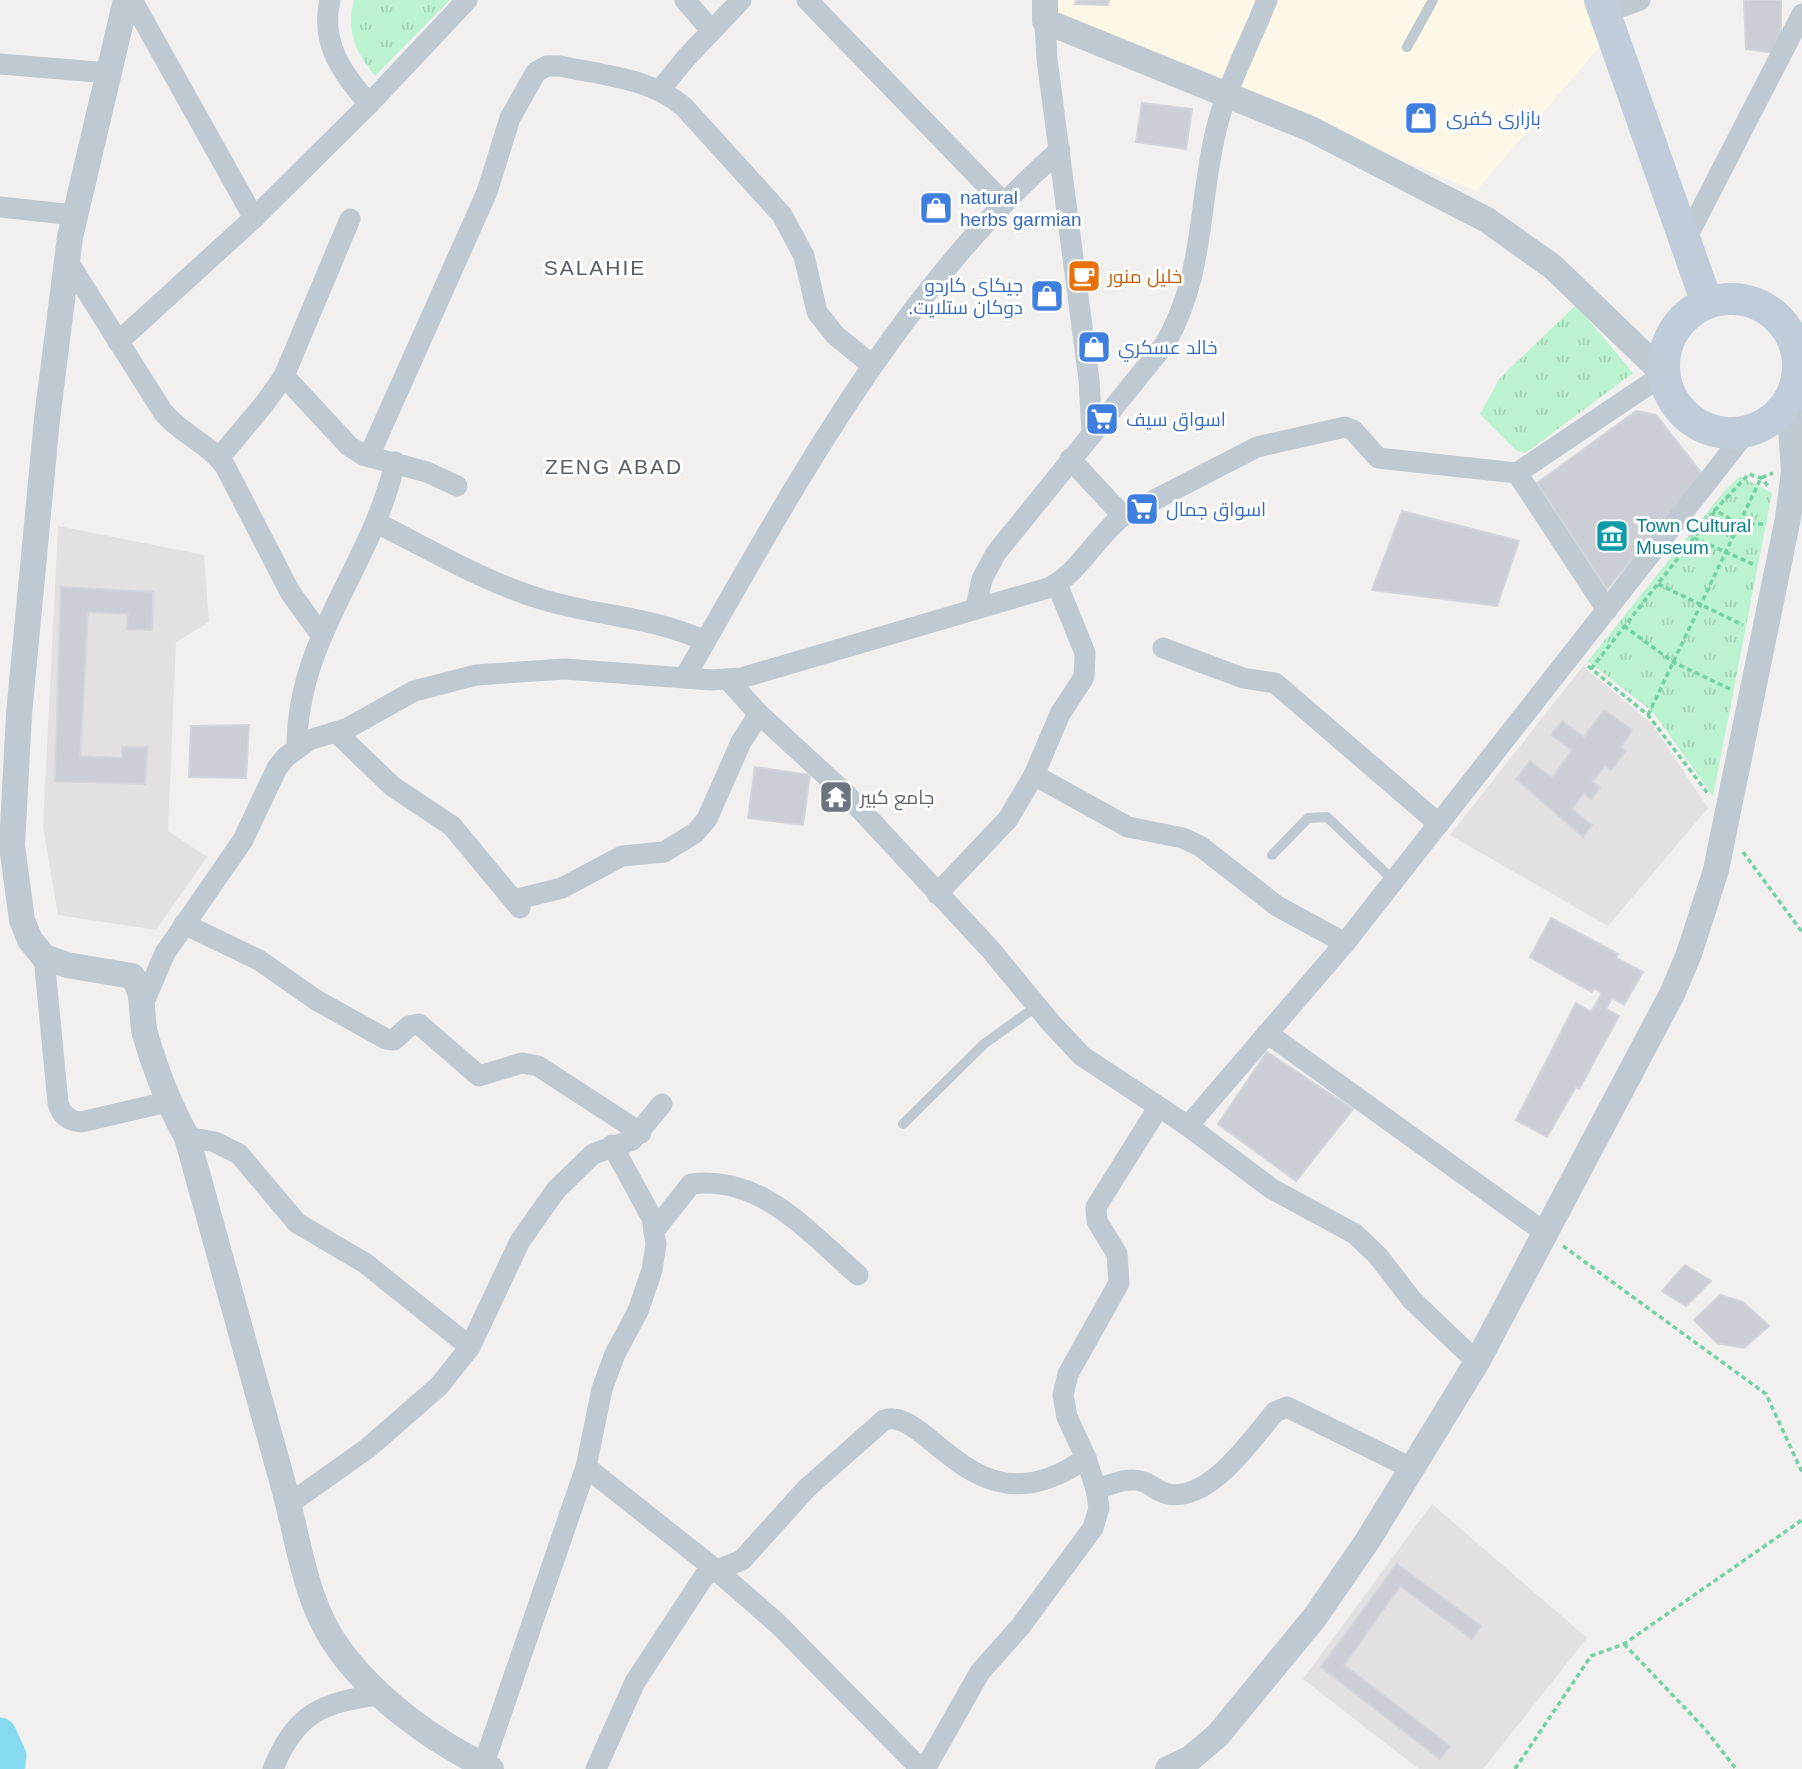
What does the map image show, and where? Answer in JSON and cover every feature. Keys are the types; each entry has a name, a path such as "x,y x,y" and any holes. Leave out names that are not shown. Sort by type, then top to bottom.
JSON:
{"main road":[{"path":"1602,6 1707,303"},
{"path":"1729,298 1752,302 1795,326 1798,360 1794,397 1778,414 1747,431 1728,433 1710,430 1693,421 1679,408 1669,393 1664,374 1665,352 1673,331 1688,314 1707,303 1729,298"}],"street":[{"path":"126,0 74,215 47,419 19,714 13,823 13,869 22,920 30,940 44,957 67,965 132,976 140,986 144,1030 167,1102 187,1137 289,1504 307,1583 324,1624 338,1648 379,1695 429,1732 486,1768 586,1467 601,1389 615,1354 638,1311 652,1270 654,1231 648,1206 612,1146"},
{"path":"132,0 254,218"},
{"path":"330,0 327,21 337,65 369,104"},
{"path":"118,342 254,218 369,104 467,0"},
{"path":"685,0 711,30"},
{"path":"660,90 711,30 741,0"},
{"path":"807,0 1003,202"},
{"path":"976,607 988,565 1070,459 1165,344 1186,303 1198,258 1212,148 1227,94 1267,0"},
{"path":"1602,6 1640,0"},
{"path":"143,1004 165,953 243,840 278,768 298,747 322,735 336,732 414,691 476,675 565,668 728,680 1057,584 1103,533 1123,516 1257,447 1340,427 1353,430 1378,458 1517,473 1664,374 1588,298 1510,234 1351,149 1045,10"},
{"path":"1045,10 1089,380 1092,433"},
{"path":"1685,241 1802,14"},
{"path":"0,64 110,73"},
{"path":"369,456 487,192 505,130 536,72 547,66 560,66 660,90 684,107 772,202 799,242 817,312 835,335 872,365"},
{"path":"685,677 784,506 872,365 1003,202 1060,150"},
{"path":"0,207 74,215"},
{"path":"219,458 284,376 350,219"},
{"path":"67,260 171,422 219,458 290,592 321,635"},
{"path":"284,376 342,440 369,456 426,472 457,486"},
{"path":"1173,1768 1218,1735 1315,1617 1412,1468 1477,1362 1672,994 1704,912 1726,823 1788,518 1794,464 1794,397"},
{"path":"1188,1126 1345,943 1747,431"},
{"path":"1070,459 1123,516"},
{"path":"298,747 302,689 321,635 377,523 395,462"},
{"path":"1517,473 1607,610"},
{"path":"377,523 518,591 568,606 663,624 705,642"},
{"path":"937,894 998,833 1034,775 1050,734 1086,670 1083,646 1057,584"},
{"path":"1163,648 1243,678 1275,683 1439,824"},
{"path":"728,680 759,714 846,794 990,949 1082,1056 1188,1126 1272,1189 1355,1234 1378,1256 1412,1300 1477,1362"},
{"path":"336,732 382,778 452,826 517,904 562,888 622,856 664,852 695,833 707,819 741,743 759,714"},
{"path":"1034,775 1128,827 1183,838 1200,846 1277,906 1345,943"},
{"path":"184,924 275,969 316,1000 386,1039 394,1040 409,1026 419,1024 479,1076 522,1063 538,1066 641,1133"},
{"path":"44,957 58,1103 62,1113 70,1120 81,1122 167,1102"},
{"path":"1267,1033 1544,1232"},
{"path":"289,1504 408,1417 439,1386 470,1347 506,1269 537,1215 585,1160 612,1146 632,1140 641,1133 662,1104"},
{"path":"586,1467 715,1569 805,1651 923,1769 980,1671 1020,1627 1093,1528 1099,1508 1096,1489 1064,1406 1065,1384 1115,1292 1120,1273 1117,1254 1097,1221 1096,1207 1158,1108"},
{"path":"187,1137 215,1142 239,1154 297,1223 365,1263 470,1347"},
{"path":"654,1231 691,1184 716,1181 747,1189 779,1207 858,1275"},
{"path":"1096,1489 1132,1480 1146,1483 1165,1493 1192,1492 1224,1471 1275,1412 1287,1406 1412,1468"},
{"path":"596,1769 647,1662 705,1575 742,1560 807,1488 890,1418 907,1421 960,1466 995,1481 1020,1482 1052,1477 1068,1472 1086,1458"},
{"path":"272,1769 293,1729 304,1719 334,1703 379,1695"}],"lane":[{"path":"1407,47 1433,0"},
{"path":"1272,855 1308,818 1327,817 1394,881"},
{"path":"903,1124 984,1044 1037,1006"}],"path":[{"path":"1591,669 1715,510 1749,474 1760,478 1794,464"},
{"path":"1648,715 1760,478"},
{"path":"1715,510 1739,524 1763,524"},
{"path":"1694,538 1755,565"},
{"path":"1658,584 1743,625"},
{"path":"1624,626 1673,662 1730,689"},
{"path":"1573,654 1648,715 1802,932"},
{"path":"1544,1232 1766,1394 1802,1472"},
{"path":"1515,1769 1591,1656 1624,1644 1802,1520"},
{"path":"1624,1644 1704,1728 1736,1769"}],"shaded area":[{"name":"بازاری کفری","path":"1058,0 1588,0 1602,44 1476,191 1058,14"},
{"path":"58,526 204,555 209,622 176,642 168,831 207,857 156,930 58,915 43,826"},
{"path":"1583,666 1652,724 1708,808 1608,926 1450,835"},
{"path":"1432,1504 1587,1638 1483,1769 1419,1769 1303,1679"}],"green space":[{"path":"354,0 450,0 375,76 354,41 351,22"},
{"path":"1576,305 1633,373 1531,449 1525,453 1517,451 1480,414 1500,378"},
{"path":"1740,476 1772,493 1713,796 1653,712 1588,661 1726,489"}],"building":[{"path":"1076,0 1109,0 1108,5 1075,4"},
{"path":"1744,0 1781,0 1781,54 1746,49"},
{"path":"1142,103 1192,109 1186,149 1136,142"},
{"name":"Town Cultural Museum","path":"1636,411 1656,415 1703,475 1607,589 1537,483"},
{"path":"1402,511 1519,541 1497,606 1372,590"},
{"path":"61,587 153,592 152,630 127,629 128,614 88,612 80,756 122,758 122,747 147,747 145,784 55,781"},
{"path":"1604,710 1632,730 1621,747 1626,751 1611,770 1605,766 1592,782 1600,788 1591,799 1584,793 1572,809 1592,825 1583,837 1516,779 1530,761 1552,778 1572,750 1551,735 1562,721 1584,737"},
{"path":"249,725 246,778 189,777 191,726"},
{"path":"755,767 810,775 803,825 748,818"},
{"path":"1551,918 1618,954 1616,958 1643,972 1624,1005 1612,998 1606,1009 1619,1016 1579,1089 1576,1087 1547,1137 1516,1120 1576,1003 1591,1012 1602,993 1594,988 1592,992 1530,957"},
{"path":"1267,1052 1353,1109 1296,1181 1218,1124"},
{"path":"1685,1265 1711,1281 1686,1306 1662,1291"},
{"path":"1720,1295 1743,1302 1769,1326 1744,1348 1717,1343 1694,1320"},
{"path":"1397,1564 1481,1626 1472,1639 1400,1586 1344,1665 1450,1746 1440,1759 1321,1667"}],"waterway":[{"path":"0,1734 10,1756 8,1769"}],"place":[{"name":"بازاری کفری","path":"1421,118"},
{"name":"natural herbs garmian","path":"936,208"},
{"name":"خلیل منور","path":"1084,276"},
{"name":"جیکای کاردو .دوکان ستلایت","path":"1047,296"},
{"name":"خالد عسکري","path":"1094,347"},
{"name":"اسواق سيف","path":"1102,419"},
{"name":"اسواق جمال","path":"1142,509"},
{"name":"Town Cultural Museum","path":"1612,536"},
{"name":"جامع كبير","path":"836,797"}],"district":[{"name":"SALAHIE","path":"595,268"},
{"name":"ZENG ABAD","path":"614,467"}]}
